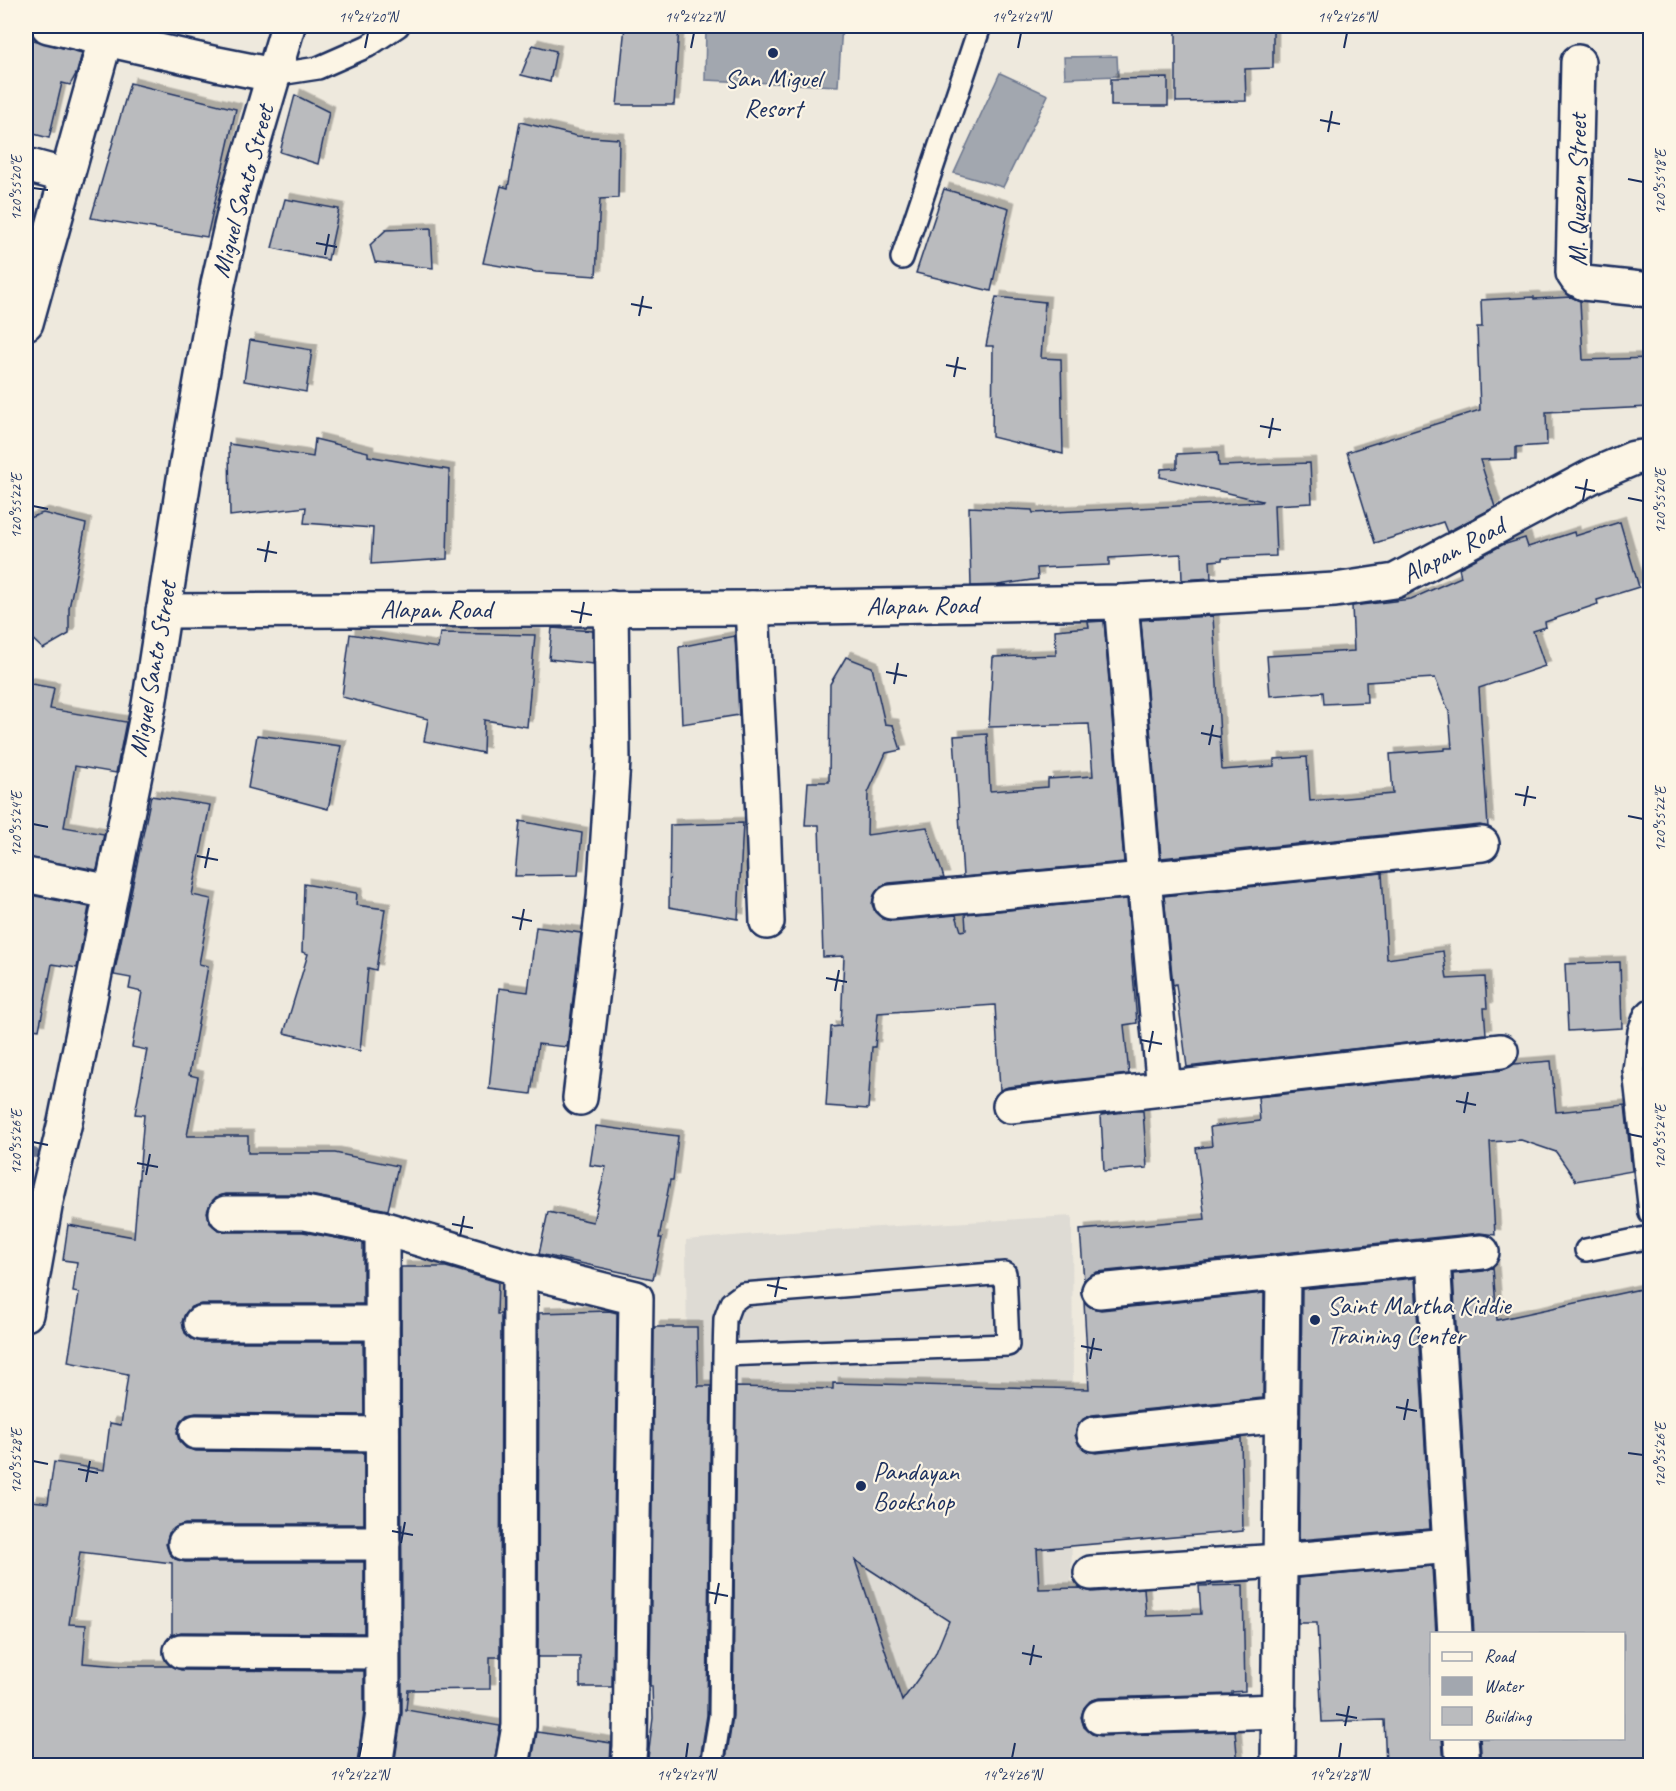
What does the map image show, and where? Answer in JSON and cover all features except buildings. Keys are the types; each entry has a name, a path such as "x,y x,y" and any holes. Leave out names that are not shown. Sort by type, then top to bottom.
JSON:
{"street":[{"path":"48,26 107,32 217,64 273,75"},
{"name":"Miguel Santo Street","path":"26,1314 46,1201 65,1122 149,705 218,284 239,192 288,26"},
{"path":"27,314 107,32"},
{"name":"M. Quezon Street","path":"1578,62 1573,273 1584,283 1650,290"},
{"path":"26,165 67,176"},
{"name":"Alapan Road","path":"163,611 752,608 1121,602 1335,590 1395,581 1594,475 1634,458 1650,456"},
{"path":"1121,602 1164,1089"},
{"path":"580,1098 604,898 613,761 611,608"},
{"path":"752,608 766,922"},
{"path":"891,902 1144,879 1482,844"},
{"path":"26,875 110,892"},
{"path":"1010,1106 1501,1051"},
{"path":"226,1213 305,1213 382,1228 520,1269 636,1298 628,1766"},
{"path":"375,1766 383,1713 382,1228"},
{"path":"1099,1291 1482,1252"},
{"path":"1433,1258 1455,1632"},
{"path":"512,1766 519,1726 520,1269"},
{"path":"1278,1766 1283,1273"},
{"path":"201,1323 382,1323"},
{"path":"1094,1434 1282,1415"},
{"path":"196,1432 382,1434"},
{"path":"185,1543 382,1543"},
{"path":"1091,1573 1280,1561 1450,1546"},
{"path":"181,1651 382,1652"},
{"path":"1100,1716 1279,1711"},
{"path":"1461,1740 1463,1766"}],"lane":[{"path":"273,75 318,68 368,46 398,26"},
{"path":"902,258 980,26"},
{"path":"1650,1010 1645,1015 1639,1031 1634,1070 1649,1177 1650,1213"},
{"path":"1586,1250 1650,1237"},
{"path":"712,1766 720,1716 724,1355 725,1319 731,1303 743,1294 1005,1273 1008,1345 724,1355"}],"shaded area":[{"path":"1072,1216 1070,1765 685,1766 690,1725 686,1240"}],"water":[{"name":"San Miguel Resort","path":"706,26 842,26 838,86 705,80"},
{"path":"1117,56 1118,76 1065,78 1064,57"},
{"path":"1000,73 1048,95 1003,187 954,173"}],"waterway":[{"path":"26,1151 34,1153"}],"place":[{"name":"San Miguel Resort","path":"773,53"},
{"name":"Saint Martha Kiddie Training Center","path":"1315,1320"},
{"name":"Pandayan Bookshop","path":"861,1486"}]}
